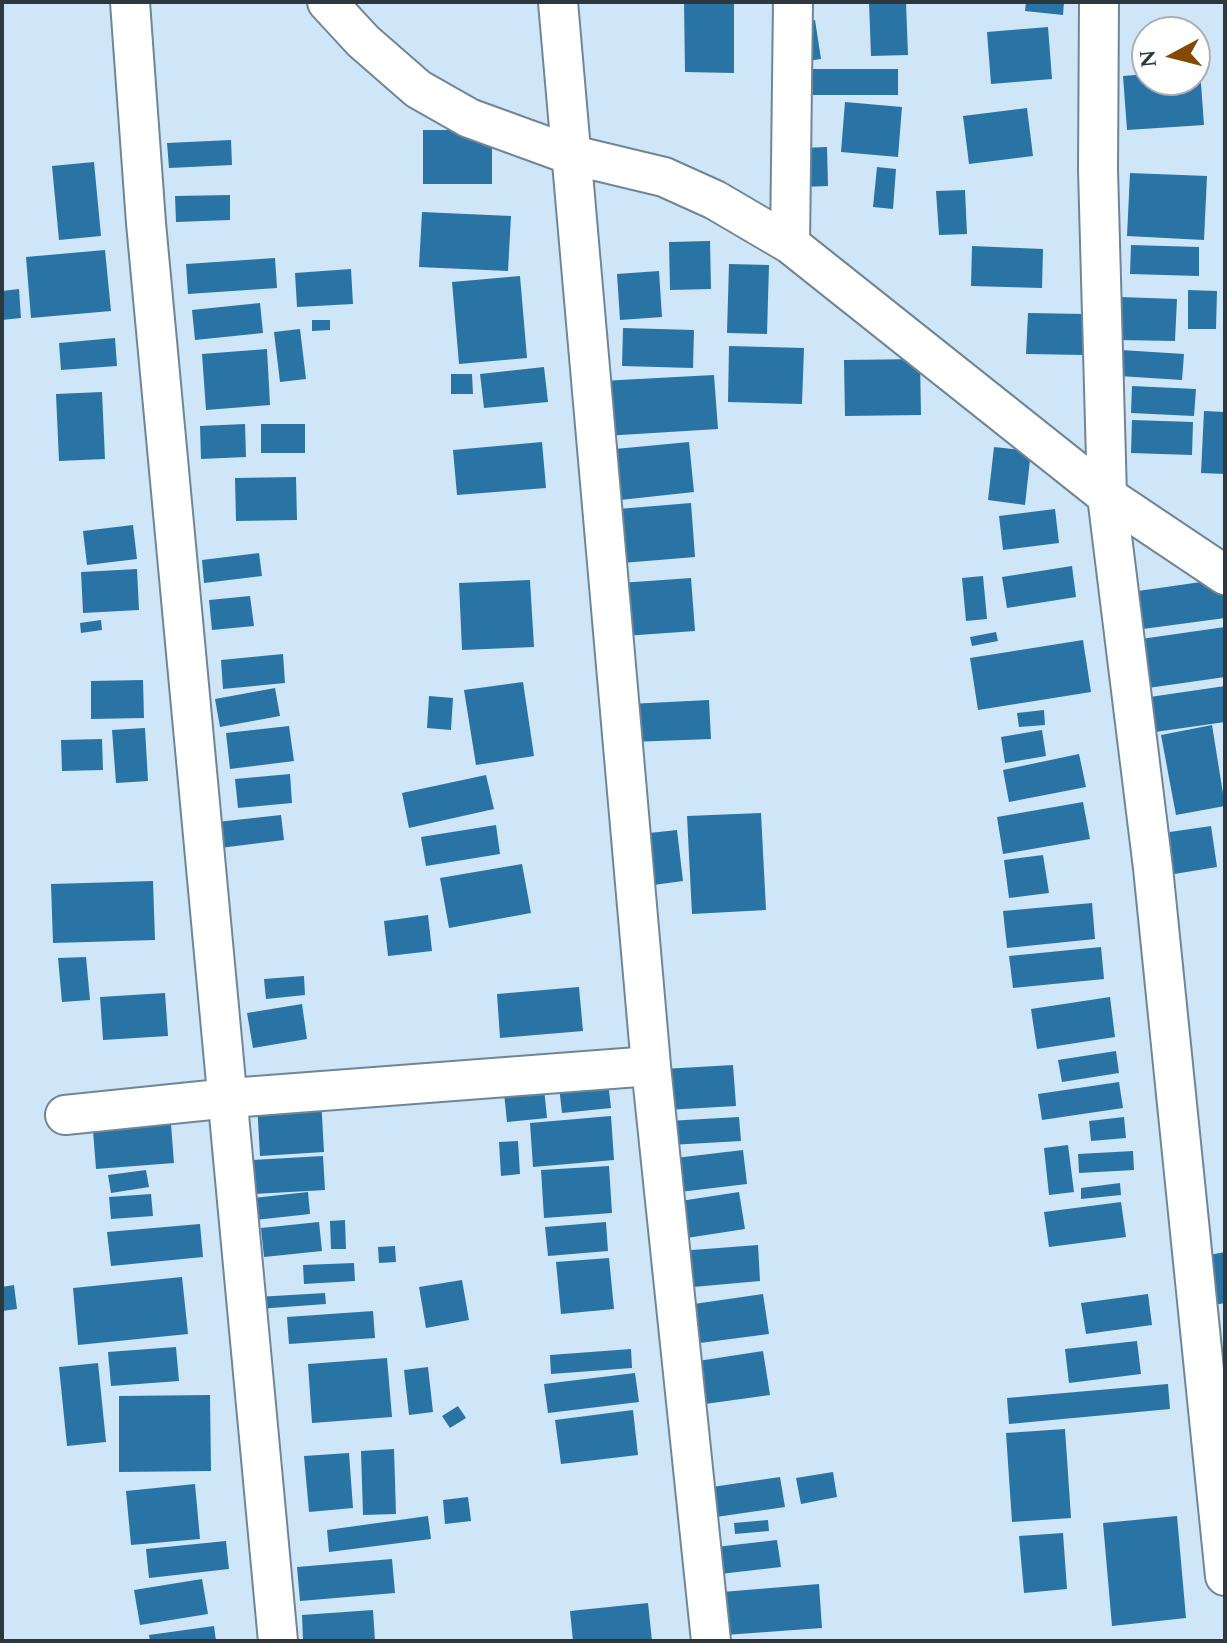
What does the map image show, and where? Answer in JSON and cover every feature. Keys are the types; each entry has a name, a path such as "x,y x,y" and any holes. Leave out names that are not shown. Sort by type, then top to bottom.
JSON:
{"street":[{"path":"130,2 146,223 230,1098 278,1641"},
{"path":"327,2 363,41 418,89 469,118 568,154 664,177 715,200 790,244 1107,496 1225,575"},
{"path":"558,2 568,154 651,1066 711,1641"},
{"path":"790,244 793,2"},
{"path":"1099,2 1098,185 1107,496 1213,1355 1225,1576"},
{"path":"65,1115 230,1098 651,1066"}],"building":[{"path":"684,2 734,2 734,73 685,72"},
{"path":"869,2 906,2 908,55 871,56"},
{"path":"1026,2 1064,2 1063,15 1025,11"},
{"path":"815,20 821,59 801,62 796,23"},
{"path":"1048,27 1052,79 991,84 987,32"},
{"path":"813,69 898,69 898,95 813,95"},
{"path":"1131,75 1131,96 1202,96 1204,125 1127,130 1123,76"},
{"path":"845,102 902,107 898,157 841,152"},
{"path":"1027,108 1033,156 969,164 963,116"},
{"path":"423,130 492,130 492,184 423,184"},
{"path":"231,140 232,165 169,168 167,143"},
{"path":"827,147 828,186 803,187 802,148"},
{"path":"94,162 101,236 59,240 52,166"},
{"path":"877,167 896,169 893,209 873,207"},
{"path":"1130,173 1207,176 1204,240 1127,236"},
{"path":"965,190 967,234 939,235 936,191"},
{"path":"230,195 230,220 176,222 175,196"},
{"path":"422,212 511,216 508,271 419,267"},
{"path":"710,241 711,289 670,290 669,242"},
{"path":"1131,245 1199,247 1199,276 1130,274"},
{"path":"972,246 1043,249 1042,288 971,286"},
{"path":"105,250 111,311 31,318 26,257"},
{"path":"275,258 277,288 188,294 186,264"},
{"path":"729,264 769,265 767,334 727,333"},
{"path":"351,269 353,304 297,307 295,273"},
{"path":"659,271 662,317 620,320 617,274"},
{"path":"520,276 527,358 459,364 452,282"},
{"path":"19,289 21,318 2,320 2,291"},
{"path":"1188,290 1217,291 1216,329 1188,329"},
{"path":"1120,297 1177,299 1175,341 1118,340"},
{"path":"260,303 263,333 195,340 192,310"},
{"path":"1028,313 1086,314 1085,355 1026,354"},
{"path":"312,320 330,320 330,330 312,331"},
{"path":"623,328 694,330 693,368 622,366"},
{"path":"300,329 306,379 280,382 274,332"},
{"path":"115,338 117,366 61,370 59,343"},
{"path":"729,346 804,348 802,404 728,402"},
{"path":"267,349 270,405 206,410 202,354"},
{"path":"1121,350 1184,354 1182,380 1119,376"},
{"path":"920,359 921,415 845,416 844,360"},
{"path":"544,367 548,402 484,408 480,374"},
{"path":"451,374 472,374 473,394 451,394"},
{"path":"714,375 718,429 604,436 601,381"},
{"path":"1132,386 1196,389 1194,416 1131,413"},
{"path":"102,392 105,459 59,461 56,394"},
{"path":"1204,411 1225,412 1225,474 1201,473"},
{"path":"1132,420 1193,422 1192,455 1131,453"},
{"path":"245,424 246,457 201,459 200,426"},
{"path":"261,424 305,424 305,453 261,453"},
{"path":"542,442 546,488 457,495 453,450"},
{"path":"689,442 694,492 620,500 615,449"},
{"path":"994,447 1031,451 1025,505 988,500"},
{"path":"296,477 297,520 236,521 235,478"},
{"path":"691,503 695,557 622,563 618,509"},
{"path":"1055,509 1059,543 1003,550 999,516"},
{"path":"133,525 137,559 87,565 83,531"},
{"path":"259,553 262,576 204,583 202,560"},
{"path":"1072,566 1076,597 1007,608 1002,577"},
{"path":"137,569 139,610 83,613 81,572"},
{"path":"983,576 987,619 966,621 962,578"},
{"path":"691,578 695,631 624,636 620,583"},
{"path":"1222,579 1225,618 1143,629 1138,591"},
{"path":"530,580 534,647 462,650 459,583"},
{"path":"250,596 254,626 212,630 209,600"},
{"path":"101,620 102,630 81,633 80,623"},
{"path":"1225,627 1225,677 1148,688 1141,639"},
{"path":"996,632 998,641 972,646 970,637"},
{"path":"1083,640 1091,692 978,710 970,658"},
{"path":"283,654 285,683 223,689 221,660"},
{"path":"143,680 144,718 91,719 91,681"},
{"path":"523,682 534,756 476,765 464,690"},
{"path":"1225,686 1225,722 1148,733 1143,698"},
{"path":"275,688 280,716 220,727 215,699"},
{"path":"429,696 453,698 451,730 427,728"},
{"path":"709,700 711,739 631,742 629,704"},
{"path":"1044,710 1045,725 1019,727 1017,713"},
{"path":"1212,725 1225,806 1176,815 1161,735"},
{"path":"289,726 294,761 230,769 226,733"},
{"path":"145,728 148,781 116,783 112,730"},
{"path":"1042,730 1046,756 1005,763 1001,737"},
{"path":"102,739 103,770 62,771 61,740"},
{"path":"1079,754 1086,787 1009,802 1003,770"},
{"path":"290,774 292,803 238,808 235,779"},
{"path":"486,775 494,809 409,828 402,793"},
{"path":"1083,802 1090,839 1003,854 997,817"},
{"path":"761,813 766,910 692,914 687,816"},
{"path":"281,815 284,840 220,848 217,822"},
{"path":"496,825 500,854 426,866 421,837"},
{"path":"1211,826 1217,867 1162,876 1156,834"},
{"path":"677,830 683,881 646,886 640,834"},
{"path":"1043,855 1049,893 1009,898 1004,860"},
{"path":"522,864 531,913 449,928 440,878"},
{"path":"153,881 155,940 53,943 51,884"},
{"path":"1092,903 1095,939 1007,948 1003,911"},
{"path":"428,915 432,951 388,956 384,921"},
{"path":"1101,947 1104,979 1013,988 1009,956"},
{"path":"86,957 90,1000 62,1002 58,958"},
{"path":"304,976 305,995 266,999 264,979"},
{"path":"579,987 583,1031 500,1038 497,994"},
{"path":"165,993 168,1036 103,1040 100,997"},
{"path":"1110,997 1115,1037 1037,1049 1031,1009"},
{"path":"302,1004 307,1039 253,1048 247,1013"},
{"path":"1116,1051 1119,1073 1062,1082 1058,1060"},
{"path":"733,1065 736,1106 666,1110 663,1069"},
{"path":"607,1073 611,1108 562,1113 558,1078"},
{"path":"543,1078 547,1118 507,1122 503,1083"},
{"path":"1119,1082 1123,1108 1042,1120 1038,1094"},
{"path":"321,1098 324,1152 260,1156 257,1103"},
{"path":"170,1112 174,1163 96,1169 92,1118"},
{"path":"611,1116 614,1160 533,1167 530,1123"},
{"path":"739,1117 741,1141 670,1145 668,1121"},
{"path":"1124,1117 1126,1138 1091,1141 1089,1121"},
{"path":"518,1141 520,1174 501,1176 499,1142"},
{"path":"1068,1145 1074,1192 1049,1195 1044,1148"},
{"path":"743,1150 747,1184 671,1193 667,1159"},
{"path":"1133,1151 1134,1170 1079,1173 1078,1154"},
{"path":"323,1156 325,1190 254,1194 252,1160"},
{"path":"609,1166 612,1213 544,1218 541,1170"},
{"path":"146,1170 149,1187 111,1193 108,1175"},
{"path":"1120,1183 1121,1195 1081,1199 1081,1188"},
{"path":"308,1192 310,1214 246,1221 244,1199"},
{"path":"739,1192 745,1229 680,1239 674,1202"},
{"path":"151,1194 153,1216 111,1219 109,1197"},
{"path":"1121,1202 1126,1237 1049,1247 1044,1212"},
{"path":"345,1220 346,1249 331,1249 330,1221"},
{"path":"319,1222 322,1251 264,1257 261,1228"},
{"path":"606,1222 608,1251 548,1256 545,1227"},
{"path":"200,1224 203,1257 111,1266 107,1232"},
{"path":"758,1245 760,1281 682,1288 679,1251"},
{"path":"395,1246 396,1262 379,1263 378,1247"},
{"path":"1225,1252 1225,1303 1208,1306 1199,1257"},
{"path":"609,1258 614,1309 561,1314 556,1262"},
{"path":"354,1263 355,1281 304,1284 303,1265"},
{"path":"182,1277 188,1334 78,1345 73,1288"},
{"path":"462,1280 469,1320 426,1328 419,1287"},
{"path":"14,1285 17,1309 2,1311 2,1287"},
{"path":"325,1293 326,1304 258,1309 257,1297"},
{"path":"763,1294 769,1334 692,1344 687,1305"},
{"path":"1148,1294 1152,1325 1086,1334 1081,1303"},
{"path":"373,1311 375,1338 289,1344 287,1317"},
{"path":"1137,1341 1141,1374 1069,1383 1065,1349"},
{"path":"176,1347 179,1381 111,1386 108,1352"},
{"path":"631,1349 632,1368 551,1374 550,1355"},
{"path":"763,1351 770,1395 705,1404 698,1361"},
{"path":"387,1358 392,1417 312,1423 308,1364"},
{"path":"98,1363 106,1442 67,1446 59,1367"},
{"path":"428,1367 433,1412 409,1415 404,1370"},
{"path":"635,1373 639,1402 548,1413 544,1384"},
{"path":"1168,1384 1170,1409 1009,1424 1007,1398"},
{"path":"210,1395 211,1471 119,1472 119,1396"},
{"path":"458,1406 466,1418 450,1428 442,1416"},
{"path":"633,1410 638,1455 561,1464 555,1420"},
{"path":"1065,1429 1071,1518 1012,1522 1006,1433"},
{"path":"394,1449 396,1514 363,1515 361,1451"},
{"path":"349,1453 353,1508 309,1512 304,1456"},
{"path":"833,1472 837,1497 801,1504 796,1478"},
{"path":"780,1477 785,1507 716,1517 712,1487"},
{"path":"195,1484 200,1539 131,1545 126,1491"},
{"path":"468,1497 471,1521 445,1524 443,1500"},
{"path":"428,1516 431,1539 329,1552 327,1530"},
{"path":"1177,1516 1186,1618 1112,1626 1103,1523"},
{"path":"768,1520 769,1531 735,1534 734,1523"},
{"path":"1063,1533 1067,1589 1024,1593 1019,1536"},
{"path":"777,1540 781,1567 720,1574 716,1547"},
{"path":"226,1541 229,1569 149,1578 146,1549"},
{"path":"392,1559 395,1593 300,1601 297,1567"},
{"path":"202,1579 208,1614 140,1625 134,1590"},
{"path":"819,1584 822,1628 725,1635 722,1592"},
{"path":"648,1603 652,1641 573,1641 570,1611"},
{"path":"373,1610 375,1641 303,1641 302,1615"},
{"path":"214,1626 216,1641 150,1641 149,1635"}]}
